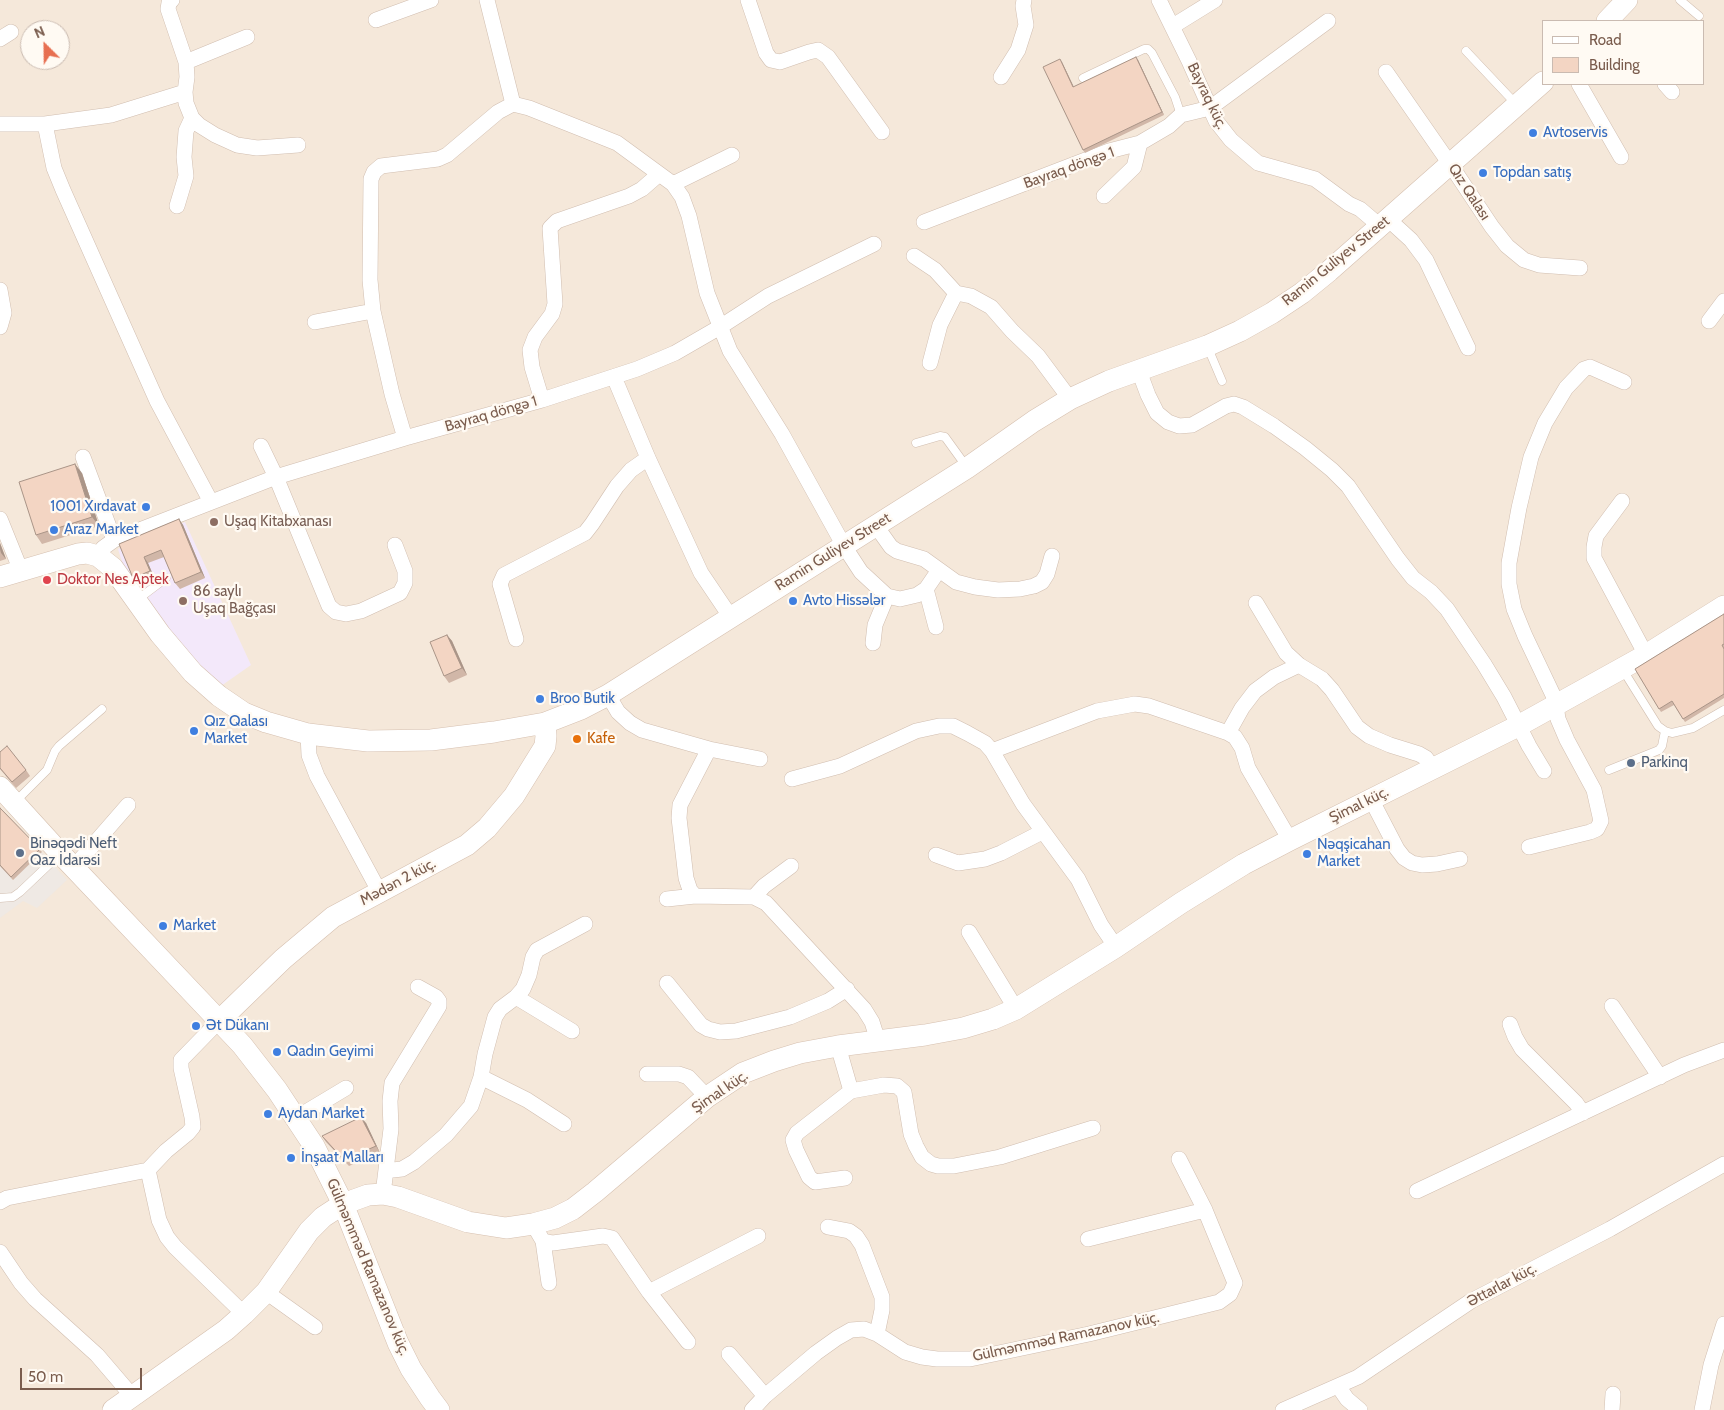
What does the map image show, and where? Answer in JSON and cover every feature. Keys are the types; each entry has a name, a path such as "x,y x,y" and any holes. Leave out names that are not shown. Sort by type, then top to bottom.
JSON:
{"street":[{"path":"172,0 169,2 168,9 186,62 186,103 192,118 215,135 236,145 257,148 298,145"},
{"path":"376,20 431,0"},
{"path":"487,0 513,104"},
{"path":"748,0 766,54 770,60 780,62 818,50 828,56 882,132"},
{"path":"1000,77 1018,50 1026,25 1024,0"},
{"name":"Bayraq küç.","path":"1159,0 1173,26 1216,121 1231,140 1258,163 1315,179 1349,204 1384,222 1410,240 1426,260 1468,348"},
{"path":"1173,26 1215,0"},
{"path":"1610,20 1626,0"},
{"path":"1210,108 1328,21"},
{"path":"186,62 248,37"},
{"name":"Qız Qalası","path":"1386,72 1492,228 1507,246 1524,260 1538,265 1580,268"},
{"name":"Ramin Guliyev Street","path":"98,556 112,568 160,634 193,673 219,696 244,713 266,722 308,734 368,740 431,740 494,732 544,722 581,709 608,695 730,616 968,468 1070,398 1109,381 1207,346 1248,326 1302,293 1542,83"},
{"path":"1580,85 1621,157"},
{"path":"0,124 44,124 111,115 185,92"},
{"path":"405,438 392,394 373,311 370,280 371,179 374,172 381,166 442,157 498,112 513,104 529,108 617,143 658,175 673,184 682,197 689,216 702,275 730,351 795,456 860,572 886,596 900,599 917,595 926,589 939,570"},
{"name":"Bayraq döngə 1","path":"924,222 1109,151 1140,143 1168,126 1181,115 1210,108"},
{"path":"177,206 186,174 184,157 186,131 192,118"},
{"path":"44,124 54,168 67,198 157,401 211,502"},
{"path":"1104,196 1134,167 1140,143"},
{"path":"673,184 732,155"},
{"path":"542,400 532,367 530,350 535,337 552,314 555,304 550,228 556,221 642,190 658,175"},
{"name":"Bayraq döngə 1","path":"98,556 103,548 114,540 276,478 405,438 542,400 675,353 768,296 874,244"},
{"path":"914,256 935,270 956,293 971,296 991,307 1038,356 1070,398"},
{"path":"0,290 4,313 0,327"},
{"path":"930,363 940,324 956,293"},
{"path":"1709,321 1724,301"},
{"path":"315,322 373,311"},
{"path":"1529,847 1590,832 1597,829 1600,821 1594,790 1567,740 1558,719 1556,704 1518,618 1510,584 1509,563 1519,508 1531,457 1545,423 1566,388 1584,370 1590,367 1624,382"},
{"path":"1139,371 1157,413 1168,422 1180,426 1192,425 1226,406 1234,404 1244,407 1274,426 1332,470 1348,486 1413,578 1431,592 1447,609 1504,697 1544,771"},
{"path":"614,376 648,458 701,573 730,616"},
{"path":"261,446 329,606 336,612 346,614 362,611 400,593 405,582 405,571 395,545"},
{"path":"83,457 114,540"},
{"path":"516,638 500,584 504,575 585,533 617,486 631,470 648,458"},
{"path":"1622,501 1596,536 1594,558 1646,655"},
{"path":"0,519 21,571"},
{"path":"876,526 891,547 897,551 924,559 956,582 975,587 998,590 1020,589 1042,582 1047,574 1052,556"},
{"path":"0,577 78,554 87,553 98,556"},
{"path":"926,589 936,627"},
{"path":"873,643 875,625 886,596"},
{"path":"1256,603 1282,647 1299,665 1322,679 1332,690 1357,727 1369,736 1420,754 1426,758 1433,768"},
{"name":"Şimal küç.","path":"113,1410 226,1330 244,1314 266,1292 309,1231 343,1204 368,1195 383,1194 468,1222 538,1232 555,1218 573,1209 595,1192 707,1097 743,1074 800,1053 963,1028 993,1019 1016,1009 1116,947 1217,880 1290,840 1518,726 1622,669 1724,606"},
{"path":"1228,733 1242,708 1255,691 1274,677 1299,665"},
{"path":"608,695 618,712 630,723 642,730 709,749 760,759"},
{"path":"992,751 1097,711 1135,704 1149,706 1235,737 1242,748 1248,768 1290,840"},
{"name":"Mədən 2 küç.","path":"220,1020 283,959 333,917 467,845 487,828 514,796 545,746 544,722"},
{"path":"792,779 840,766 916,731 939,726 953,726 960,729 985,743 992,751 1023,804 1078,880 1101,925 1116,947"},
{"path":"308,734 309,755 317,776 379,891"},
{"path":"695,896 690,890 686,878 679,818 680,805 709,749"},
{"name":"Gülməmməd Ramazanov küç.","path":"7,795 220,1020 260,1068 296,1118 314,1146 343,1204 398,1343 411,1369 439,1410"},
{"path":"1371,800 1397,849 1404,858 1422,865 1437,864 1460,858"},
{"path":"67,860 128,806"},
{"path":"936,855 958,863 985,859 1042,832"},
{"path":"754,897 764,886 791,866"},
{"path":"667,899 695,896 754,897 766,904 847,989 872,1022 878,1041"},
{"path":"388,1168 393,1170 402,1169 414,1162 446,1135 471,1106 482,1077 485,1054 495,1016 500,1009 516,998 523,989 530,976 533,956 537,950 585,924"},
{"path":"969,932 1016,1009"},
{"path":"667,983 701,1025 720,1032 736,1031 790,1017 828,1001 847,989"},
{"path":"383,1194 388,1168 392,1083 439,1006 436,997 418,987"},
{"path":"516,998 572,1031"},
{"path":"1612,1006 1660,1077"},
{"path":"0,1202 7,1198 148,1170 166,1150 188,1133 193,1126 181,1060 220,1020"},
{"path":"1510,1024 1522,1049 1572,1099 1582,1113"},
{"path":"838,1046 851,1091"},
{"path":"1417,1190 1684,1065 1724,1050"},
{"path":"647,1074 679,1074 688,1077 707,1097"},
{"path":"482,1077 527,1100 564,1124"},
{"path":"845,1178 815,1182 809,1177 793,1140 797,1133 851,1091 884,1085 897,1086 904,1092 911,1134 916,1146 922,1157 931,1164 938,1166 954,1166 1000,1157 1093,1128"},
{"path":"296,1118 346,1088"},
{"name":"Gülməmməd Ramazanov küç.","path":"752,1410 765,1396 816,1353 851,1330 864,1329 877,1334 905,1352 922,1357 937,1359 970,1358 1089,1334 1219,1302 1230,1294 1235,1283 1205,1210 1179,1159"},
{"name":"Əttarlar küç.","path":"1283,1410 1358,1377 1470,1301 1610,1229 1724,1164"},
{"path":"148,1170 159,1220 167,1236 175,1247 244,1314"},
{"path":"1088,1239 1205,1210"},
{"path":"828,1227 849,1231 856,1236 862,1245 882,1297 882,1310 877,1334"},
{"path":"538,1232 549,1283"},
{"path":"538,1232 554,1243 603,1236 612,1238 649,1292 688,1342"},
{"path":"649,1292 758,1236"},
{"path":"0,1252 21,1283 97,1355 133,1397"},
{"path":"266,1292 315,1327"},
{"path":"1702,1410 1711,1364 1724,1324"},
{"path":"729,1354 765,1396"},
{"path":"1338,1386 1347,1399 1360,1410"},
{"path":"1612,1410 1613,1394"}],"lane":[{"path":"1680,0 1699,16"},
{"path":"1083,78 1144,49 1148,49 1152,53 1175,97 1181,115"},
{"path":"1466,51 1517,105"},
{"path":"1207,346 1222,380"},
{"path":"916,442 940,436 946,437 968,468"},
{"path":"136,601 166,578"},
{"path":"1622,669 1658,726 1665,731 1672,733 1693,728 1724,710"},
{"path":"7,795 47,770 59,746 102,709"},
{"path":"1609,770 1659,750 1662,746 1665,731"},
{"path":"0,898 13,897 67,860"}],"shaded area":[{"path":"0,0 1724,0 1724,1410 0,1410"},
{"name":"86 saylı Uşaq Bağçası","path":"185,522 251,665 221,686 182,646 124,568 118,549"},
{"path":"42,852 67,880 37,908 23,901 0,918 0,866 13,880"}],"building":[{"path":"1136,57 1162,112 1083,150 1043,67 1060,59 1073,87"},
{"path":"75,464 92,517 36,535 19,482"},
{"path":"179,519 201,572 175,583 161,550 144,557 150,571 133,578 119,544"},
{"path":"1724,614 1724,644 1722,645 1724,649 1724,694 1683,719 1672,701 1659,709 1635,669"},
{"path":"447,635 462,668 444,676 430,642"},
{"path":"7,746 26,770 12,782 0,768 0,752"},
{"path":"0,808 40,849 11,877 0,865"},
{"path":"361,1117 376,1146 344,1160 322,1136"}],"place":[{"name":"Avtoservis","path":"1533,133"},
{"name":"Topdan satış","path":"1483,173"},
{"name":"1001 Xırdavat","path":"146,507"},
{"name":"Uşaq Kitabxanası","path":"214,522"},
{"name":"Araz Market","path":"54,530"},
{"name":"Doktor Nes Aptek","path":"47,580"},
{"name":"86 saylı Uşaq Bağçası","path":"183,601"},
{"name":"Avto Hissələr","path":"793,601"},
{"name":"Broo Butik","path":"540,699"},
{"name":"Qız Qalası Market","path":"194,731"},
{"name":"Kafe","path":"577,739"},
{"name":"Parkinq","path":"1631,763"},
{"name":"Binəqədi Neft Qaz İdarəsi","path":"20,853"},
{"name":"Nəqşicahan Market","path":"1307,854"},
{"name":"Market","path":"163,926"},
{"name":"Ət Dükanı","path":"196,1026"},
{"name":"Qadın Geyimi","path":"277,1052"},
{"name":"Aydan Market","path":"268,1114"},
{"name":"İnşaat Malları","path":"291,1158"}]}
